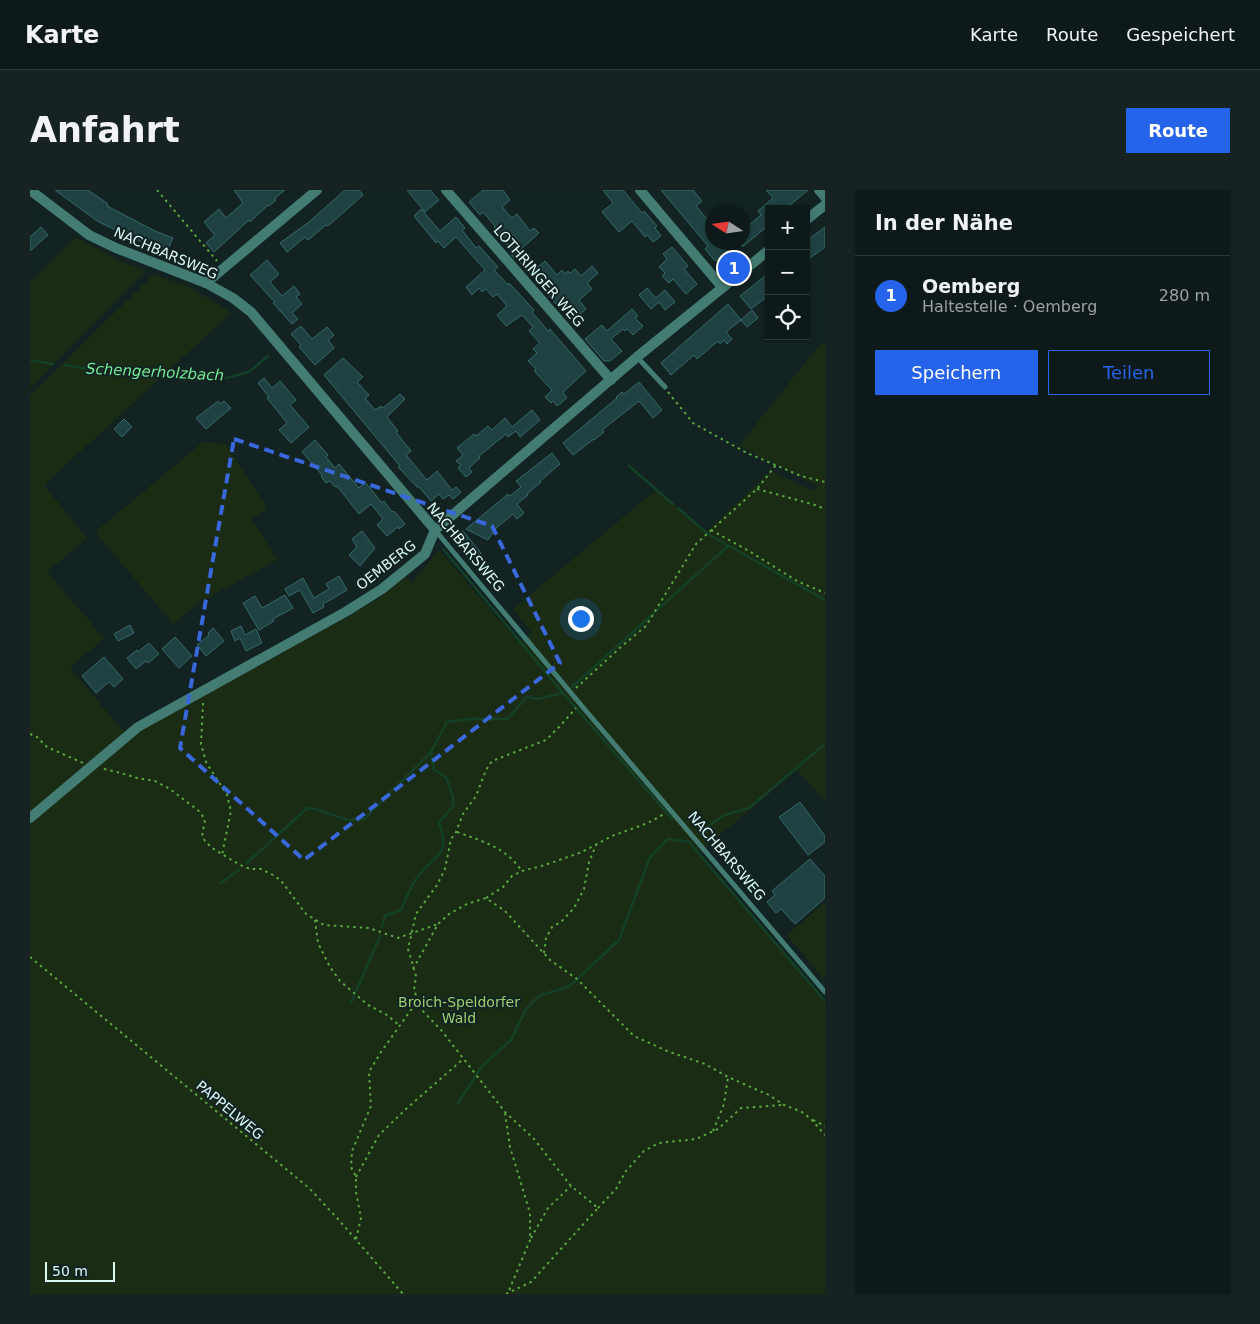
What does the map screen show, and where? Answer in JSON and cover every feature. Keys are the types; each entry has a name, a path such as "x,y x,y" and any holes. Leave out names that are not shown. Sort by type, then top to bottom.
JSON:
{"street":[{"name":"NACHBARSWEG","path":"30,190 89,234 116,248 206,283 233,298 251,312 435,530"},
{"path":"206,283 317,190"},
{"name":"LOTHRINGER WEG","path":"446,190 612,380"},
{"path":"640,190 722,287"},
{"path":"819,190 825,197"},
{"path":"810,217 825,205"},
{"name":"OEMBERG","path":"30,818 138,727 347,611 382,589 425,554 435,530 637,357 765,253"}],"lane":[{"path":"637,357 665,387"},
{"name":"NACHBARSWEG","path":"435,530 825,992"}],"path":[{"path":"157,190 224,268"},
{"path":"665,387 693,423 745,452 801,476 823,482 825,478"},
{"path":"571,693 646,626 696,544 757,489 776,465"},
{"path":"757,489 825,509"},
{"path":"711,530 797,581 825,593"},
{"path":"204,690 201,744 206,762 227,795 231,811 222,854"},
{"path":"581,705 546,740 492,761 486,770 476,796 463,814 452,839 445,869 437,885 416,914 408,949 416,976 414,990 421,1009 505,1112 534,1139 571,1186 598,1208"},
{"path":"30,734 47,747 79,760 89,767 155,781 170,789 200,812 204,820 202,836 205,841 222,854 245,867 261,869 275,876 282,882 306,914 324,925 369,928 398,938 438,924"},
{"path":"413,969 438,924 449,914 467,904 486,898 503,887 512,876 522,870 554,862 582,852 612,836 648,823 671,811"},
{"path":"456,832 495,846 510,856 522,870"},
{"path":"544,953 546,938 552,927 561,922 574,908 584,890 589,862 597,844"},
{"path":"486,898 505,911 544,953 577,979 634,1036 667,1051 705,1064 728,1077 769,1095 784,1105 802,1112 825,1135"},
{"path":"315,920 318,943 330,967 340,981 368,1005 387,1014 400,1026"},
{"name":"PAPPELWEG","path":"30,957 309,1188 403,1294"},
{"path":"356,1240 360,1218 356,1177 351,1167 352,1151 371,1106 369,1072 418,1000"},
{"path":"356,1177 379,1135 463,1059"},
{"path":"712,1131 724,1104 728,1077"},
{"path":"507,1294 531,1282 616,1189 626,1171 644,1151 659,1142 696,1139 718,1129 741,1108 784,1105"},
{"path":"505,1112 510,1147 530,1213 530,1240"},
{"path":"811,1119 825,1126"},
{"path":"507,1294 530,1240 548,1208 571,1186"}],"highlighted area":[{"path":"234,439 492,526 560,663 304,860 180,748"}],"green space":[{"path":"76,237 120,261 146,271 30,388 30,282"},
{"name":"Broich-Speldorfer Wald","path":"154,274 191,288 231,313 44,485 87,538 47,572 104,638 70,668 131,740 146,727 379,599 405,577 412,583 439,550 519,643 532,633 513,609 657,489 706,532 771,471 813,491 818,486 739,446 817,348 825,342 825,801 797,770 698,853 825,1001 825,1294 30,1294 30,396"},
{"path":"203,442 226,444 267,508 252,519 277,560 200,602 173,624 95,532"},
{"path":"825,902 825,981 787,935"}],"building":[{"path":"55,190 88,190 108,204 107,206 155,231 173,238 167,251 130,237 97,221"},
{"path":"234,190 285,190 275,198 276,200 250,222 249,220 214,252 206,243 215,235 204,222 219,209 226,218 243,203"},
{"path":"345,190 359,190 363,195 328,226 326,225 308,240 305,237 287,252 280,243 309,222"},
{"path":"407,190 430,190 439,200 425,212"},
{"path":"483,190 503,190 510,200 502,207 512,218 517,214 530,231 534,228 539,233 522,248 538,267 545,261 557,275 562,270 565,274 575,269 581,276 592,266 598,273 587,283 592,289 579,300 586,309 580,314 585,320 578,325 560,303 557,305 547,294 550,292 533,272 530,274 510,253 512,252 495,226 483,212 480,215 469,202"},
{"path":"603,190 623,190 642,213 644,211 657,226 655,228 661,236 653,242 647,235 645,237 632,221 619,232 602,212 613,203"},
{"path":"661,190 693,190 702,201 696,206 705,217 705,242"},
{"path":"766,190 808,190 790,205 765,205 765,228 750,240 750,224 761,215 758,211 773,198"},
{"path":"421,209 440,231 456,217 465,228 462,230 476,248 479,246 498,267 494,270 534,310 532,312 548,331 550,329 586,371 563,392 567,398 557,406 553,401 551,403 545,397 552,390 534,371 536,369 528,361 537,353 533,349 540,343 529,331 533,327 522,315 506,326 497,315 507,306 497,294 493,297 486,289 482,292 479,288 472,295 466,287 485,270 456,237 444,248 438,241 436,243 414,216"},
{"path":"41,227 48,235 30,251 30,237"},
{"path":"825,227 825,247 810,258 810,250 810,238"},
{"path":"672,247 688,266 684,269 697,284 686,294 673,279 669,283 662,276 665,273 659,267 667,259 663,254"},
{"path":"706,250 726,250 727,251 715,261"},
{"path":"267,260 279,274 270,282 282,296 294,286 300,294 296,297 302,304 292,313 298,319 292,324 250,275"},
{"path":"765,276 765,298 751,309 740,296"},
{"path":"647,288 656,298 665,290 675,302 665,310 659,302 651,309 639,295"},
{"path":"728,304 741,320 726,332 732,339 727,344 724,340 720,344 718,341 697,359 694,355 671,375 661,363"},
{"path":"632,309 638,316 635,318 643,326 633,335 627,329 625,331 623,329 611,339 622,351 610,361 604,361 585,339 602,325 607,331"},
{"path":"752,310 758,318 747,327 741,320"},
{"path":"301,326 312,339 327,327 334,335 328,340 334,348 315,365 299,347 301,345 291,334"},
{"path":"343,358 363,377 357,382 369,395 365,398 375,410 381,406 383,408 400,394 405,399 387,417 411,451 406,455 427,480 437,471 452,490 456,487 461,492 453,499 449,495 443,499 439,494 431,501 398,467 400,466 324,375"},
{"path":"264,378 272,388 280,381 296,400 290,405 309,427 291,443 279,430 287,423 267,398 269,397 258,383"},
{"path":"639,382 662,410 653,418 639,401 602,430 604,432 573,455 563,443 622,392 624,394"},
{"path":"218,401 220,404 224,401 231,408 206,429 196,418"},
{"path":"532,410 540,420 520,437 516,431 508,437 506,434 479,456 480,458 469,468 472,472 466,477 458,468 461,465 456,461 463,455 457,448 474,434 476,436 488,426 492,430 505,418 512,427"},
{"path":"124,419 132,427 122,437 114,429"},
{"path":"315,440 328,455 326,457 335,468 339,464 359,488 365,482 382,503 384,501 392,512 394,511 405,524 387,536 377,525 383,519 371,504 359,514 337,486 335,487 330,481 326,483 322,475 302,452"},
{"path":"552,453 560,464 517,504 524,513 517,519 513,514 495,529 488,540 466,529 508,494 510,496 521,487 516,481"},
{"path":"362,531 375,548 360,566 349,555 357,547 352,539"},
{"path":"463,531 481,553 475,558 458,536"},
{"path":"339,576 347,590 323,604 324,607 313,613 300,590 289,596 285,589 303,578 314,598 329,589 326,584"},
{"path":"285,595 293,608 273,619 274,621 259,630 243,603 255,596 262,608"},
{"path":"130,625 134,633 118,641 114,634"},
{"path":"241,626 245,635 256,629 262,643 246,651 240,638 235,641 231,631"},
{"path":"213,628 224,641 206,656 197,645 209,635 208,633"},
{"path":"175,637 192,656 179,668 162,649"},
{"path":"149,643 159,654 148,663 146,661 136,669 127,658"},
{"path":"104,657 123,679 114,687 109,682 96,693 82,676"},
{"path":"800,802 825,836 825,842 808,855 779,817"},
{"path":"810,859 825,876 825,898 795,924 781,909 776,913 767,902 775,895 772,891"}],"waterway":[{"name":"Schengerholzbach","path":"65,365 99,371 111,369 163,375 196,374 226,378 249,372 268,356"},
{"name":"Schengerholzbach","path":"30,360 53,364"},
{"name":"Schengerholzbach","path":"629,466 673,504"},
{"name":"Schengerholzbach","path":"678,508 708,534 825,600"},
{"path":"572,687 728,546"},
{"path":"443,549 563,693 672,819"},
{"path":"247,863 306,809 312,808 348,820 364,819 431,752 447,722 470,719 507,719 527,697 538,699 563,693"},
{"path":"699,833 724,815 749,808 825,744"},
{"path":"382,926 385,916 401,910 416,879 436,858 442,848 443,842 439,823 453,806 453,797 446,777 434,770 431,752"},
{"path":"458,1103 482,1066 511,1040 526,1009 539,996 570,986 619,940 650,857 668,839 689,842 825,1001"},
{"path":"221,883 239,870"},
{"path":"351,1003 380,936"}],"place":[{"name":"Oemberg","path":"734,268"}]}
